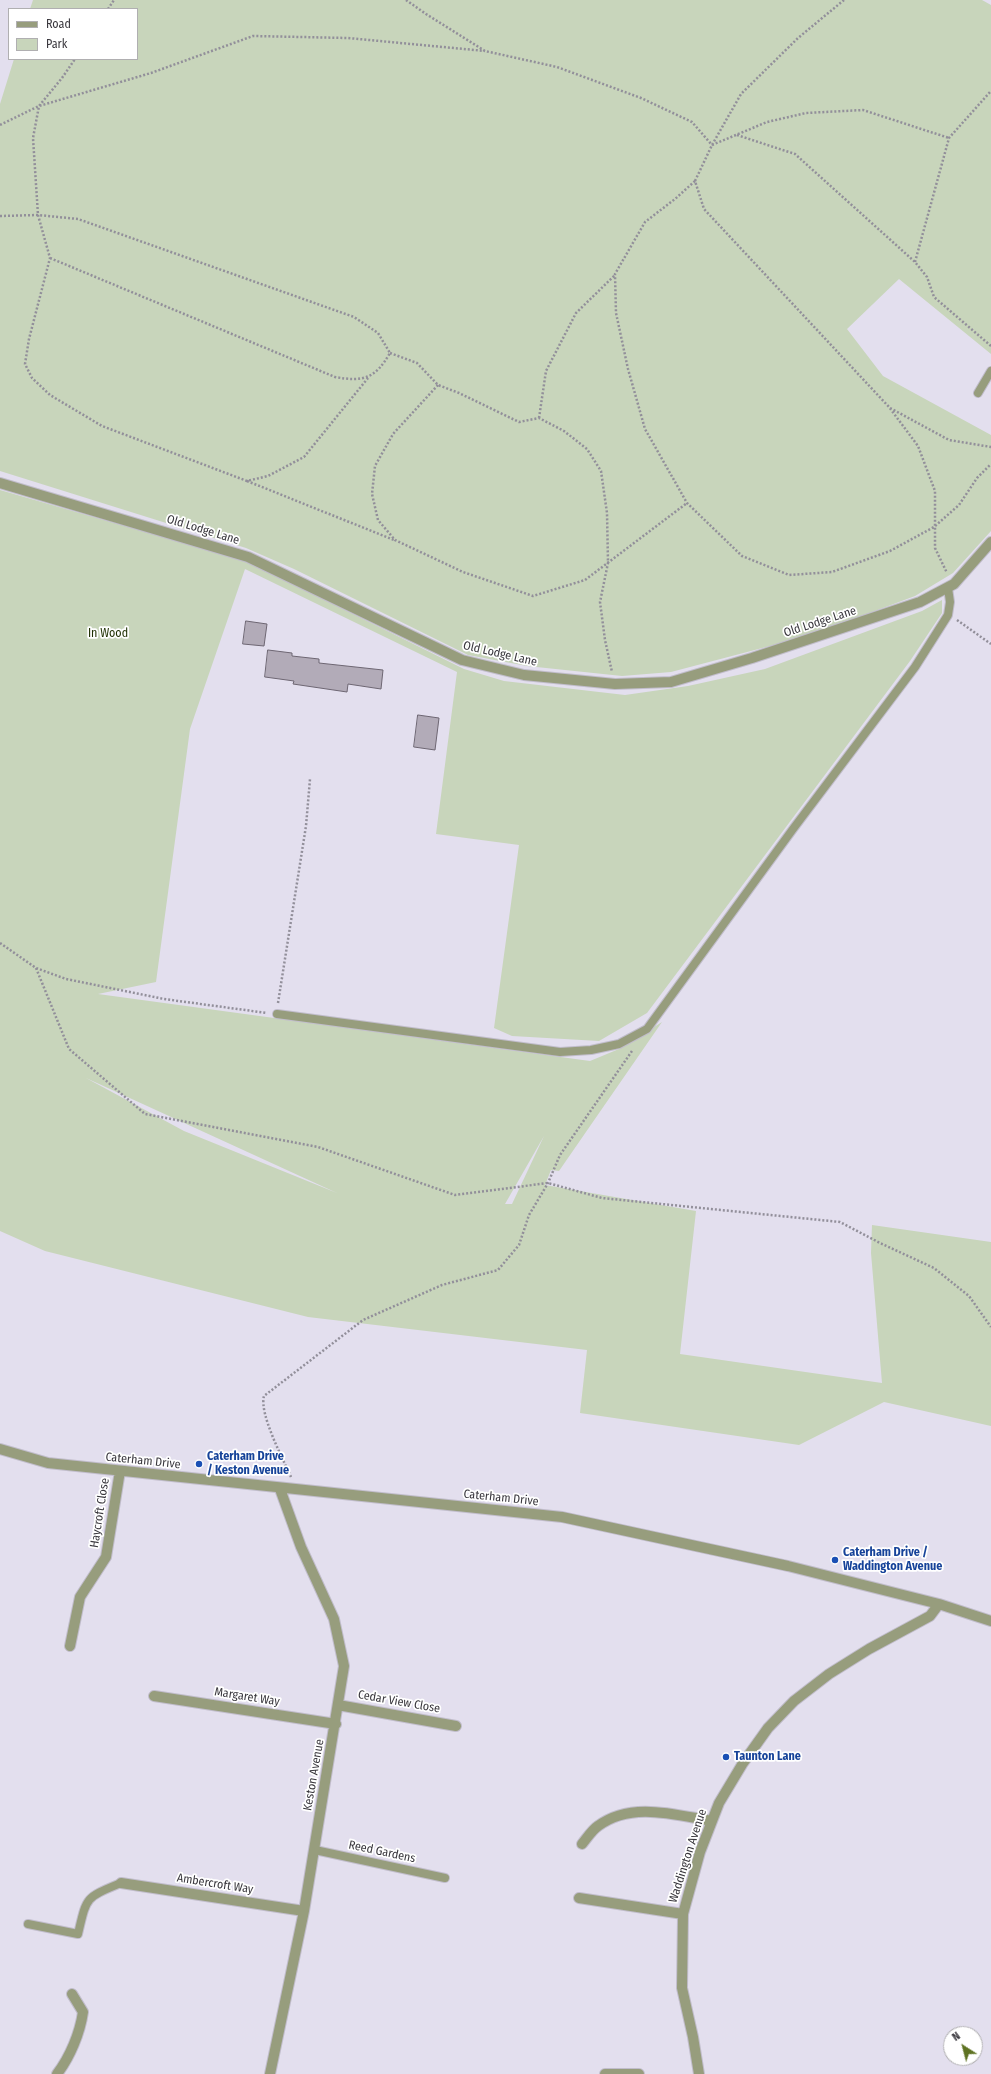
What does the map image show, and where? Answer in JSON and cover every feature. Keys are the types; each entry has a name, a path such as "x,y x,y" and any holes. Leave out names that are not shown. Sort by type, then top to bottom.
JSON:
{"street":[{"name":"Old Lodge Lane","path":"0,483 248,557 462,660 524,675 615,684 671,682 752,658 920,602 954,584 991,542"},
{"name":"Caterham Drive","path":"0,1449 48,1463 280,1489 562,1517 788,1566 939,1604 991,1621"},
{"name":"Haycroft Close","path":"70,1646 80,1597 106,1557 120,1471"},
{"name":"Keston Avenue","path":"270,2074 304,1911 336,1724 344,1666 334,1619 300,1547 280,1489"},
{"name":"Waddington Avenue","path":"699,2074 693,2037 682,1988 683,1914 700,1852 719,1803 743,1763 768,1728 794,1702 829,1674 869,1649 930,1616 939,1604"},
{"name":"Margaret Way","path":"154,1696 336,1724"},
{"name":"Cedar View Close","path":"338,1704 456,1726"},
{"path":"582,1844 597,1826 615,1816 651,1811 712,1821"},
{"name":"Ambercroft Way","path":"121,1883 304,1911"},
{"path":"579,1898 683,1914"},
{"path":"57,2074 64,2065 81,2022 83,2012 72,1994"},
{"path":"604,2074 639,2074"}],"lane":[{"path":"978,393 991,371"},
{"path":"277,1014 560,1052 591,1050 619,1044 647,1029 797,823 915,667 948,615 950,602 948,588"},
{"name":"Reed Gardens","path":"314,1850 444,1878"},
{"path":"28,1924 78,1934 85,1904 94,1894 121,1883"}],"path":[{"path":"406,0 485,51"},
{"path":"539,418 546,371 576,313 615,274 645,222 676,199 694,181 712,145 742,94 798,38 844,0"},
{"path":"0,125 39,106 151,73 253,36 348,38 485,51 557,67 641,98 692,122 712,145"},
{"path":"74,60 39,106 33,138 38,215 50,258 29,339 25,364 32,378 50,395 102,426 247,481 395,540 462,572 533,596 585,580 687,503"},
{"path":"915,262 949,138 991,91"},
{"path":"712,145 767,122 806,113 863,110 949,138"},
{"path":"737,135 795,154 915,262 927,277 934,297 991,346"},
{"path":"694,181 704,209 889,407 918,446 935,491 935,548 943,568"},
{"path":"0,216 38,215 78,219 354,317 378,333 390,353 417,363 438,385 459,393 520,422 539,418 564,431 587,449 601,471 607,513 608,563 600,602 605,640 615,684"},
{"path":"50,258 334,376 351,380 368,378"},
{"path":"615,274 616,313 628,369 645,429 687,503 742,556 789,575 832,572 890,551 934,527 959,505 977,478 991,464"},
{"path":"247,481 268,476 304,457 368,378 382,367 390,353"},
{"path":"395,540 378,520 372,494 375,466 393,434 438,385"},
{"path":"889,407 949,440 991,447"},
{"path":"948,615 991,644"},
{"path":"0,943 36,968 66,979 164,999 277,1014 281,975 306,826 310,779"},
{"path":"36,968 69,1049 146,1114 318,1148 455,1195 548,1183 602,1198 840,1222 880,1243 934,1268 970,1296 991,1327"},
{"path":"298,1490 275,1442 262,1403 264,1396 363,1320 442,1285 498,1270 519,1245 529,1215 548,1183 560,1155 634,1048"}],"green space":[{"path":"33,0 982,0 991,5 991,354 899,279 847,329 883,376 991,435 991,531 953,573 915,596 808,636 671,672 622,676 527,666 468,655 294,569 246,548 0,471 0,104 14,60 138,60 138,8 30,8"},
{"name":"In Wood","path":"0,490 246,561 464,669 504,681 625,695 688,686 765,669 922,611 942,600 942,613 910,661 647,1013 599,1041 512,1036 494,1028 519,845 436,834 457,672 245,569 190,729 156,982 98,994 590,1061 619,1049 662,1022 559,1171 551,1170 545,1185 696,1211 680,1354 882,1383 871,1253 872,1225 991,1242 991,1426 884,1402 799,1445 580,1413 587,1350 308,1317 45,1251 0,1231","holes":["86,1078 337,1193 184,1131","544,1136 512,1204 505,1204"]}],"building":[{"path":"246,621 267,624 264,646 243,644"},
{"path":"268,650 292,653 292,656 319,659 319,663 383,670 381,689 348,684 347,692 293,684 294,681 265,677"},
{"path":"418,715 439,718 435,750 414,747"}],"place":[{"name":"Caterham Drive / Keston Avenue","path":"199,1464"},
{"name":"Caterham Drive / Waddington Avenue","path":"835,1560"},
{"name":"Taunton Lane","path":"726,1757"}]}
